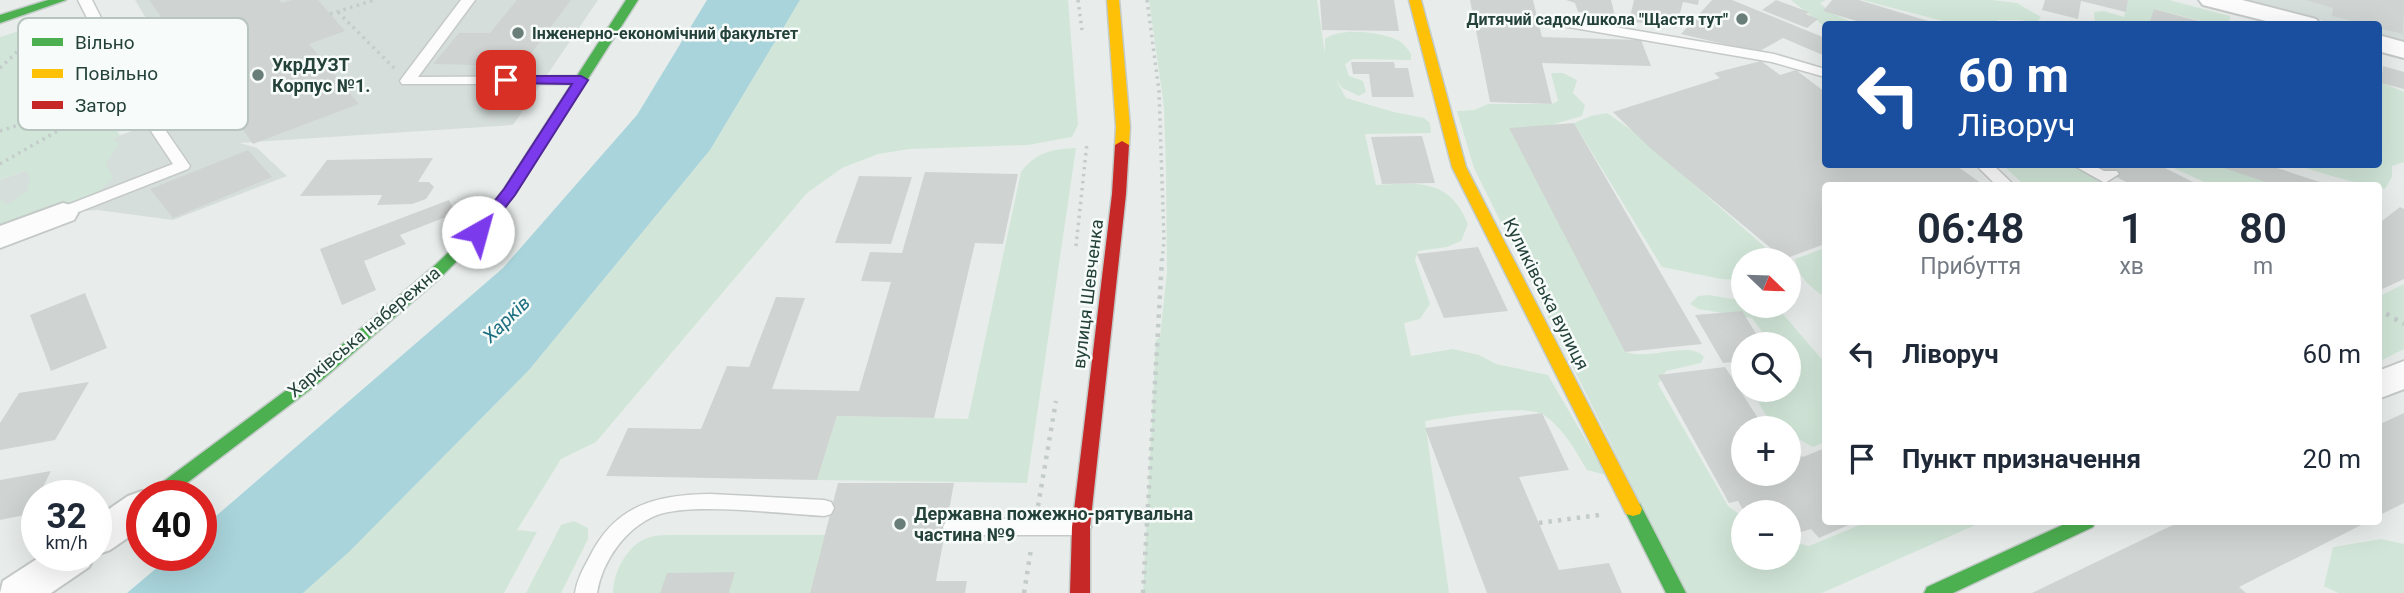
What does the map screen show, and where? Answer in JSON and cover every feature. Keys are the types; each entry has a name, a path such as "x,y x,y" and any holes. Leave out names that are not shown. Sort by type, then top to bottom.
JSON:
{"street":[{"path":"0,19 60,0"},
{"name":"Харківська набережна","path":"178,480 310,381 461,249 509,192 632,0"},
{"name":"вулиця Шевченка","path":"1080,593 1082,527 1119,194 1123,127 1113,0"},
{"name":"Куликівська вулиця","path":"1415,0 1459,167 1676,593"},
{"path":"2212,0 2242,4 2297,21"},
{"path":"2382,44 2404,50"},
{"path":"0,238 63,213"},
{"path":"2382,384 2404,374"},
{"path":"1934,593 2080,525"},
{"path":"18,593 51,571"}],"lane":[{"path":"85,0 94,18"},
{"path":"407,81 468,0"},
{"path":"1556,21 1774,58 1822,72"},
{"path":"407,81 581,80"},
{"path":"63,213 182,166 158,130"},
{"path":"1987,168 2002,182"},
{"path":"2086,168 2105,178 2111,174"},
{"path":"586,593 586,585 612,536 628,522 655,507 685,503 824,508"},
{"path":"953,527 1082,527"}],"path":[{"path":"330,14 374,0"},
{"path":"1078,0 1082,40"},
{"path":"1143,593 1164,240 1159,91 1147,0"},
{"path":"338,12 407,81"},
{"path":"0,131 18,125"},
{"path":"0,164 56,130"},
{"path":"1076,247 1087,141"},
{"path":"2382,311 2404,324"},
{"path":"1024,593 1057,398"},
{"path":"1539,523 1605,514"}],"shaded area":[{"path":"135,0 598,0 513,125 240,143 257,148 287,176 173,220 97,210 26,216 0,201 0,180 135,130 248,130 248,18 146,18"},
{"path":"2244,0 2404,0 2404,43 2382,37 2382,21 2324,21"}],"green space":[{"path":"800,0 1068,0 1078,125 1072,137 1028,145 909,149 878,154 842,168 807,193 596,442 561,459 517,530 537,532 504,593 303,593 350,551 529,370 710,150"},
{"path":"1149,0 1317,0 1325,54 1325,39 1331,35 1359,32 1395,39 1403,43 1411,54 1411,60 1353,59 1345,64 1349,76 1363,81 1366,92 1359,96 1342,88 1336,80 1346,98 1424,118 1430,123 1431,133 1365,134 1376,185 1431,186 1452,198 1468,224 1461,241 1447,247 1418,251 1415,260 1430,304 1420,319 1404,323 1411,356 1453,349 1479,355 1496,364 1548,375 1606,475 1587,470 1557,427 1544,415 1535,412 1486,412 1425,421 1449,593 1143,593 1156,340 1160,337 1167,273 1164,107"},
{"path":"1791,0 1826,0 1820,3 1831,13 1849,21 1822,21 1822,25"},
{"path":"1862,0 1992,0 2017,3 2041,17 2038,21 1943,21"},
{"path":"2128,0 2169,0 2230,16 2229,21 2201,21 2155,9 2150,21 2095,21 2094,12 2104,11 2124,17"},
{"path":"18,31 18,130 117,130 120,136 114,138 119,144 106,163 113,178 97,193 0,231 0,200 7,205 27,191 30,178 27,170 0,180 0,37"},
{"path":"1551,73 1563,73 1577,80 1573,93 1585,105 1582,116 1551,125 1625,352 1646,354 1689,350 1704,357 1701,363 1666,371 1658,384 1731,508 1731,570 1801,570 1801,544 1809,546 1860,525 1975,525 1822,593 1685,593 1474,168 1457,111 1474,110 1488,104 1552,104 1558,101"},
{"path":"2382,83 2404,92 2404,162 2392,166 2392,177 2385,189 2382,188 2382,182 2352,182 2306,168 2382,168"},
{"path":"1607,113 1637,134 1766,248 1731,248 1731,280 1662,267 1574,123"},
{"path":"1076,148 1027,483 817,480 837,416 968,419 1021,172 1045,153"},
{"path":"2006,168 2076,168 2101,182 2021,182"},
{"path":"2174,168 2265,168 2290,182 2204,182"},
{"path":"1822,249 1822,295 1801,275 1801,257"},
{"path":"2404,284 2404,349 2382,360 2382,295"},
{"path":"1698,296 1731,299 1731,314 1698,309 1690,304"},
{"path":"1752,318 1786,318 1798,332 1762,332"},
{"path":"1801,335 1822,360 1822,443 1813,447 1801,440 1801,416 1766,415 1759,402 1801,402"},
{"path":"574,521 588,528 588,539 561,593 526,593 561,525"},
{"path":"825,535 810,593 613,593 623,559 635,545 650,537"},
{"path":"2381,539 2404,544 2404,593 2338,593 2324,586 2333,547"}],"water":[{"name":"Харків","path":"707,0 800,0 710,150 529,370 350,551 303,593 127,593 153,571 217,571 217,515 503,268 637,115"}],"building":[{"name":"УкрДУЗТ Корпус №1.","path":"149,0 279,0 282,3 292,0 318,0 345,31 309,44 359,104 253,144 243,130 248,130 248,18 162,18"},
{"name":"Інженерно-економічний факультет","path":"517,0 571,0 522,66 433,64 459,33 490,33"},
{"path":"1320,0 1394,0 1399,31 1322,30"},
{"path":"1470,0 1533,0 1542,37 1641,40 1651,66 1542,63 1552,104 1490,102"},
{"path":"1566,0 1611,0 1615,16 1578,12 1575,3"},
{"path":"1634,0 1699,0 1698,5 1683,2 1676,28 1629,21"},
{"path":"1712,0 1732,0 1822,37 1822,55 1783,38 1758,52 1681,34"},
{"path":"1776,0 1809,12 1806,14 1818,19 1807,28 1762,10"},
{"path":"1832,0 1859,0 1928,21 1857,21 1823,11"},
{"path":"2045,0 2128,0 2126,12 2081,1 2078,19 2042,10"},
{"path":"2305,0 2404,0 2403,34 2382,29 2382,21 2353,21 2332,16 2333,8"},
{"path":"2154,9 2199,21 2150,21"},
{"path":"1761,61 1780,75 1796,70 1822,90 1822,168 1960,168 1979,182 1822,182 1822,245 1801,253 1801,248 1771,248 1650,148 1613,112 1720,78 1714,73"},
{"path":"1351,62 1394,62 1395,68 1408,68 1414,97 1372,97 1369,74 1353,74"},
{"path":"2383,66 2404,72 2404,89 2382,83"},
{"path":"1574,123 1702,344 1625,352 1509,128"},
{"path":"1422,136 1435,183 1382,184 1371,137"},
{"path":"248,150 272,177 173,218 150,189"},
{"path":"433,158 418,182 429,182 434,187 426,199 412,204 377,205 382,195 300,196 327,160"},
{"path":"2099,168 2165,168 2193,182 2126,182"},
{"path":"2224,168 2277,168 2320,182 2265,182"},
{"path":"925,172 1018,174 1003,244 975,243 934,418 837,416 817,480 606,476 628,428 701,429 727,366 749,367 776,297 805,298 772,389 859,391 891,282 861,281 870,252 902,253"},
{"path":"859,176 912,177 891,244 835,243"},
{"path":"449,200 456,213 400,235 406,244 364,261 376,290 342,305 320,249"},
{"path":"2400,207 2404,209 2404,279 2382,289 2382,221"},
{"path":"1478,247 1508,311 1444,318 1417,254"},
{"path":"85,293 107,348 51,371 30,315"},
{"path":"1731,312 1731,318 1746,318 1755,332 1731,332 1731,362 1723,363 1695,315"},
{"path":"1725,367 1731,376 1731,402 1748,402 1757,416 1731,416 1731,486 1801,486 1801,456 1822,449 1822,525 1848,525 1819,538 1811,529 1801,532 1801,500 1731,500 1729,503 1658,375"},
{"path":"89,382 55,440 0,450 0,423 19,393"},
{"path":"1542,413 1569,470 1519,477 1559,570 1609,563 1622,593 1487,593 1425,428"},
{"path":"2404,413 2404,503 2382,514 2382,423"},
{"path":"51,471 46,480 21,480 21,516 0,520 0,480"},
{"path":"838,483 954,483 936,581 967,581 965,593 810,593"},
{"path":"2173,525 2361,525 2239,587 2246,593 2032,593"},
{"path":"735,572 729,593 660,593 667,573"}],"traffic: fast":[{"path":"0,19 60,0"},
{"path":"178,480 310,381 436,273 478,232 509,192 632,0"},
{"path":"1633,509 1676,593"},
{"path":"1934,593 2080,525"}],"traffic: slow":[{"path":"1113,0 1123,127 1122,145"},
{"path":"1415,0 1459,167 1633,509"}],"traffic: jam":[{"path":"1080,593 1081,527 1119,194 1122,145"}],"place":[{"name":"Дитячий садок/школа \"Щастя тут\"","path":"1742,19"},
{"name":"Інженерно-економічний факультет","path":"518,33"},
{"name":"УкрДУЗТ Корпус №1.","path":"258,75"},
{"name":"Державна пожежно-рятувальна частина №9","path":"900,524"}],"route":[{"path":"478,232 509,192 581,80 506,80"}]}
